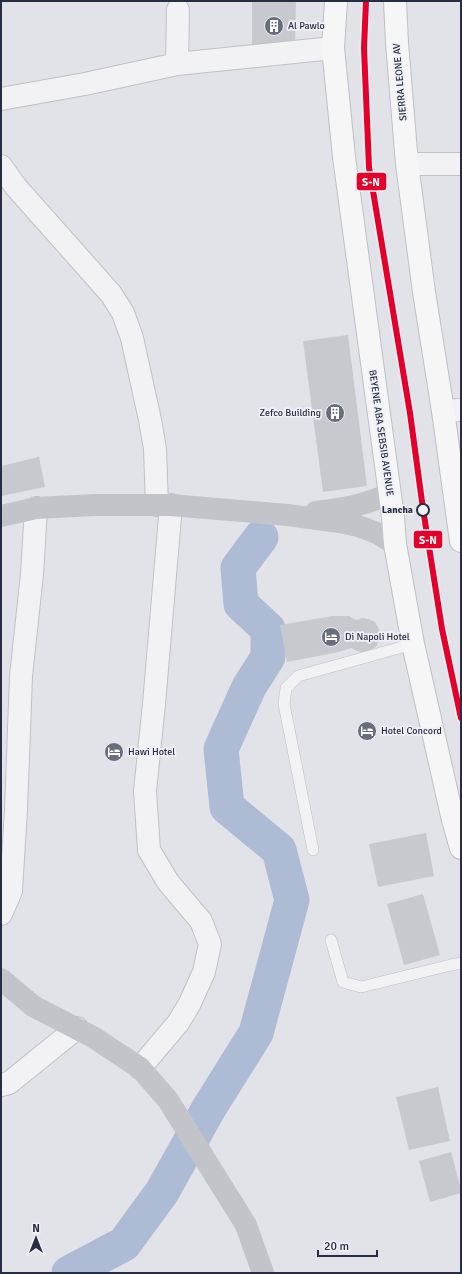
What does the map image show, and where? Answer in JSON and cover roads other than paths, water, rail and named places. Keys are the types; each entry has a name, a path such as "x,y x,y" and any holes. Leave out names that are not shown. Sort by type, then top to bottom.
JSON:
{"main road":[{"path":"333,48 336,1"},
{"name":"SIERRA LEONE AV","path":"395,1 407,164"},
{"name":"BEYENE ABA SEBSIB AVENUE","path":"333,48 344,157 393,517 395,544 413,644 453,820 461,848"},
{"path":"407,164 424,292 452,411 461,541"}],"street":[{"path":"177,64 178,10"},
{"path":"1,99 85,84 177,64 333,48"},
{"path":"407,164 461,164"},
{"path":"1,166 16,187 111,294 123,313 132,338 150,420 164,505 154,704 145,791 149,850 168,882 201,921 210,944 204,972 189,1005 178,1023 140,1068"},
{"path":"286,515 337,510 361,504 389,494"},
{"path":"1,516 36,508 95,505 164,505 286,515 358,526 377,533 395,544"},
{"path":"1,914 11,891 16,810 21,676 32,574 36,508"},
{"path":"1,979 33,1006 94,1037 140,1068 168,1100 246,1225 263,1273"},
{"path":"1,1085 9,1082 77,1028"}],"lane":[{"path":"313,850 284,704 286,688 298,676 413,644"},
{"path":"331,940 343,982 361,987 451,964 461,963"}],"waterway":[{"path":"69,1273 124,1244 162,1192 209,1108 256,1033 292,900 279,850 227,807 221,749 249,687 268,657 268,629 241,604 238,568 261,537"}],"place":[{"name":"Al Pawlo","path":"274,26"},
{"name":"Zefco Building","path":"335,413"},
{"name":"Lancha","path":"423,510"},
{"name":"Di Napoli Hotel","path":"331,637"},
{"name":"Hotel Concord","path":"367,731"},
{"name":"Hawi Hotel","path":"114,752"}]}
